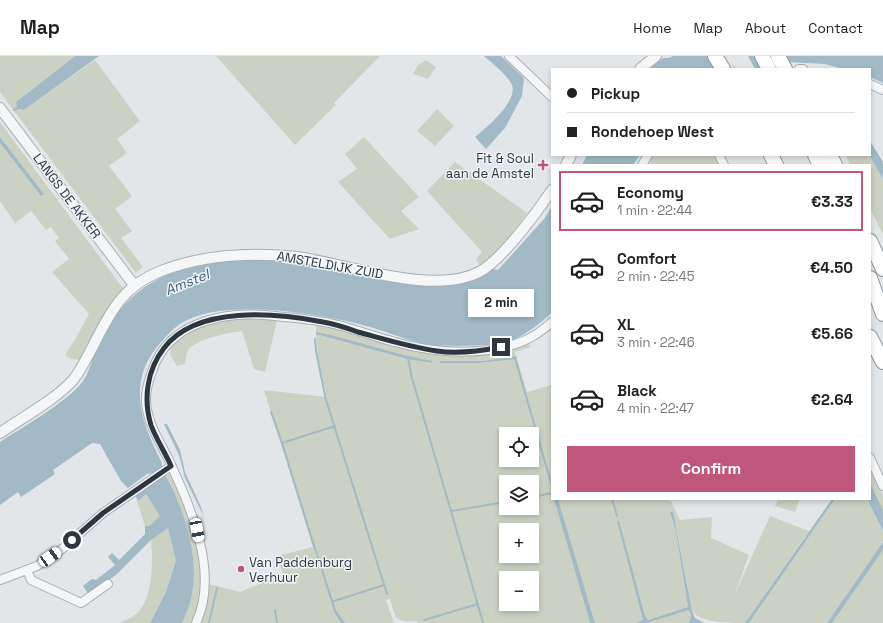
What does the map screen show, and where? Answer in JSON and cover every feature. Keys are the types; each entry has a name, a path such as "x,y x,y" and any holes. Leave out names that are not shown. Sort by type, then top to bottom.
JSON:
{"highway":[{"path":"715,56 722,68"},
{"path":"762,56 768,68"},
{"path":"778,56 784,68"},
{"path":"871,243 883,269"},
{"path":"871,281 883,314"},
{"path":"871,339 883,362"}],"street":[{"path":"509,56 551,95"},
{"path":"641,68 656,56"},
{"path":"871,84 883,90"},
{"name":"LANGS DE AKKER","path":"0,108 134,285"},
{"name":"AMSTELDIJK ZUID","path":"0,433 55,396 73,380 86,360 110,313 134,285 161,271 183,264 222,256 248,254 299,258 412,279 442,280 461,278 483,270 497,258 530,221 551,191"},
{"path":"196,623 204,595 204,574 197,530 168,468 152,425 146,402 148,381 156,358 170,340 185,329 203,321 224,316 263,315 324,322 397,343 439,351 456,352 489,350 512,345 535,335 551,323"},
{"path":"871,460 883,486"},
{"path":"0,580 38,566 62,549 103,513 154,476 168,468"},
{"path":"27,570 31,580 81,603 108,584"}],"shaded area":[{"path":"0,56 75,56 16,102 17,108 24,110 95,60 140,121 117,139 127,153 109,166 132,196 115,209 132,231 121,238 143,267 136,273 0,92"},
{"path":"216,56 380,56 334,103 336,105 295,145"},
{"path":"426,60 436,67 428,79 413,74 418,65"},
{"path":"437,109 454,126 435,146 417,131"},
{"path":"0,122 124,290 81,360 71,359 65,355 89,314 52,272 69,259 55,241 59,238 51,227 46,230 31,211 15,223 0,201 0,143 41,196 44,194 0,137"},
{"path":"364,137 419,197 401,211 419,229 390,239 338,182 357,169 345,154"},
{"path":"651,156 715,156 719,164 650,164"},
{"path":"846,156 870,156 883,179 883,235 871,210 871,164 850,164"},
{"path":"455,162 527,213 502,247 480,266 476,259 482,252 427,191"},
{"path":"248,318 277,320 265,372 254,369 242,331 207,339 194,345 188,351 185,364 177,366 170,354 172,343 199,325 221,320"},
{"path":"319,325 419,352 455,356 494,352 529,344 531,347 515,352 516,356 483,361 441,361 479,363 517,359 527,392 551,385 551,500 554,500 590,623 417,623 417,621 404,621 397,618 390,599 386,600 394,623 345,623 336,610 316,548 314,547 334,612 341,623 197,623 208,584 240,592 283,574 277,556 313,547 264,390 327,397 318,357 316,334 407,359 433,363 316,332 316,327"},
{"path":"871,471 883,495 883,510 871,485"},
{"path":"169,472 192,526 201,567 201,587 198,606 191,623 182,623 189,605 193,586 194,567 187,528 173,491 164,474"},
{"path":"146,494 161,516 149,526 145,526 137,501"},
{"path":"558,500 670,500 680,520 712,517 711,538 749,555 734,596 770,516 809,531 745,623 715,622 702,618 692,611 677,530 670,513 676,532 688,607 648,620 645,616 618,521 643,620 635,623 595,623"},
{"path":"778,500 800,500 795,512 775,506"},
{"path":"834,500 868,500 883,531 883,542 827,623 749,623"},
{"path":"168,527 176,559 166,592 150,623 119,623 136,614 144,603 150,586 152,557 151,540"},
{"path":"883,550 883,623 832,623"},
{"path":"689,610 691,616 689,623 647,623"}],"water":[{"path":"75,56 99,56 24,110 17,108 16,102"},
{"path":"484,56 501,56 524,78 522,96 505,128 486,149 475,137 501,113 507,105 513,90 511,83 506,76"},
{"path":"673,56 883,56 883,83 871,77 871,68 839,68 825,64 787,62 758,68 650,68 663,58"},
{"path":"0,137 44,194 41,196 0,143"},
{"path":"871,143 883,162 883,179 870,156 871,156"},
{"path":"586,156 639,156 634,164 582,164"},
{"name":"Amstel","path":"551,208 551,313 532,329 510,341 472,346 427,344 370,327 327,317 274,310 246,309 221,311 198,316 180,324 165,338 148,361 142,376 140,391 144,420 149,435 162,463 163,471 174,492 186,524 190,541 194,574 193,591 189,607 182,623 150,623 166,592 176,560 168,528 151,540 117,574 89,595 83,586 92,579 96,580 115,565 108,557 112,553 119,560 145,534 145,526 149,526 160,516 146,494 138,501 135,495 157,477 154,473 147,474 128,488 121,481 100,444 92,443 53,470 55,474 21,497 18,492 0,505 0,442 52,409 83,382 99,342 115,316 134,295 158,279 171,273 198,266 259,258 307,264 392,282 421,285 448,285 473,280 493,269 498,270 544,219"},
{"path":"316,332 403,355 432,361 433,363 407,359 316,334"},
{"path":"516,356 517,359 479,363 440,363 440,361 483,361"},
{"path":"164,424 167,424 180,450 185,472 204,517 185,478 179,455"},
{"path":"871,485 883,510 883,531 868,500 871,500"},
{"path":"554,500 558,500 595,623 590,623"},
{"path":"831,500 834,500 749,623 745,623"},
{"path":"670,512 673,512 692,611 695,618 704,623 689,623 691,616 689,610 647,623 635,623 643,620 617,521 619,521 645,616 648,620 688,607 676,532"},
{"path":"883,542 883,550 832,623 827,623"},
{"path":"314,547 316,548 336,610 345,623 341,623 334,612"}],"pier":[{"path":"709,56 748,56 754,68 735,68 730,61 734,68 716,68"}],"waterway":[{"path":"14,110 20,107"},
{"path":"315,339 326,400 387,594"},
{"path":"408,358 412,378 451,511 499,503"},
{"path":"515,358 551,483"},
{"path":"271,412 282,443 335,426"},
{"path":"282,443 315,549"},
{"path":"539,496 551,493"},
{"path":"612,500 617,516"},
{"path":"451,511 483,623"},
{"path":"334,601 384,585"},
{"path":"209,623 217,588"},
{"path":"424,620 478,604"},
{"path":"275,610 277,623"}],"place":[{"name":"Fit & Soul aan de Amstel","path":"543,165"},
{"name":"Van Paddenburg Verhuur","path":"241,569"}],"route":[{"path":"72,540 103,513 119,503 154,476 171,466 152,425 146,402 148,381 156,358 170,340 185,329 203,321 224,316 263,315 324,322 397,343 439,351 456,352 489,350 501,347"}]}
